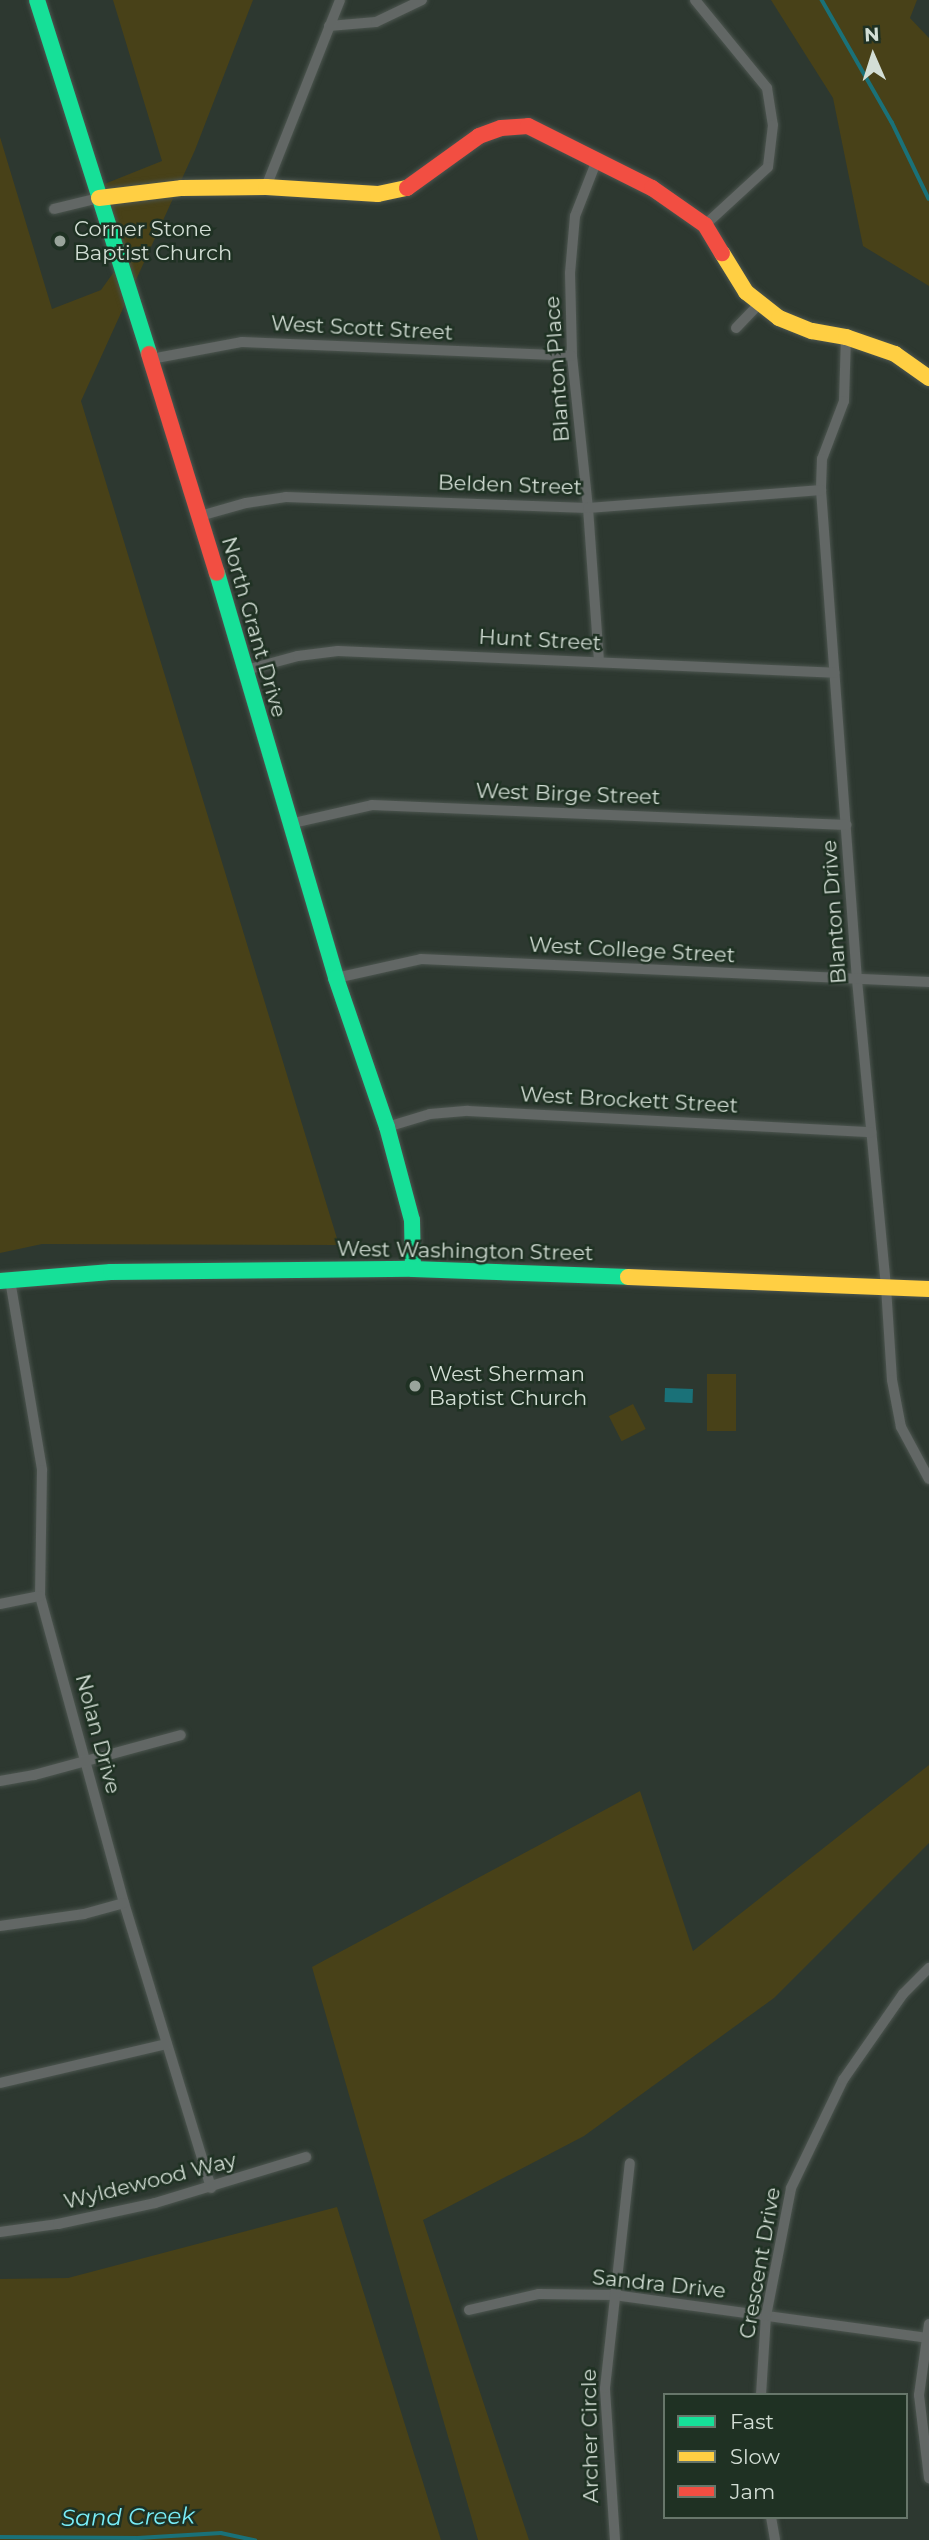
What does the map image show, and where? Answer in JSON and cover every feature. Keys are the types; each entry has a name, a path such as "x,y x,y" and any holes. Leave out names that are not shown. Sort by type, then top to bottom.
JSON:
{"street":[{"name":"North Grant Drive","path":"37,0 200,516 336,978 387,1127 412,1220 413,1269"},
{"path":"266,187 340,0"},
{"path":"329,26 376,22 422,0"},
{"path":"695,0 767,88 774,125 768,167 705,225"},
{"path":"54,209 100,198 182,188 266,187 378,194 406,188 479,136 501,128 528,126 652,188 705,225 746,292 790,323 812,331 846,337 895,354 929,377"},
{"name":"Blanton Place","path":"597,160 575,216 570,273 572,356 589,508 599,662"},
{"path":"736,328 760,303"},
{"name":"Blanton Drive","path":"846,337 844,401 822,459 821,490 857,980 894,1400 910,1448 929,1479"},
{"name":"West Scott Street","path":"151,359 242,342 572,356"},
{"name":"Belden Street","path":"200,516 246,503 286,497 589,508 821,490"},
{"name":"Hunt Street","path":"246,670 298,656 338,651 835,673"},
{"name":"West Birge Street","path":"289,824 372,805 847,825"},
{"name":"West College Street","path":"336,978 421,959 929,982"},
{"name":"West Brockett Street","path":"387,1127 430,1114 468,1111 871,1132"},
{"name":"West Washington Street","path":"5,1280 111,1272 413,1269 929,1289"},
{"name":"Nolan Drive","path":"5,1280 42,1470 40,1597 124,1903 211,2188"},
{"path":"0,1604 40,1597"},
{"path":"0,1781 34,1775 181,1735"},
{"path":"0,1926 85,1914 124,1903"},
{"name":"Crescent Drive","path":"761,2393 766,2316 791,2188 843,2080 903,1994 929,1968"},
{"path":"0,2083 166,2045"},
{"name":"Wyldewood Way","path":"0,2232 58,2224 211,2188 306,2157"},
{"name":"Archer Circle","path":"615,2540 604,2388 630,2163"},
{"name":"Sandra Drive","path":"469,2310 539,2294 614,2295 927,2338"},
{"path":"929,2324 919,2395 929,2478"},
{"path":"771,2519 775,2540"}],"shaded area":[{"path":"113,0 253,0 195,150 81,401 339,1245 42,1244 0,1253 0,137 52,309 101,290 116,269 92,189 162,161"},
{"path":"771,0 917,0 910,18 929,38 929,286 863,246 833,98"},
{"path":"707,1374 736,1374 736,1431 707,1431"},
{"path":"633,1404 646,1429 622,1441 609,1416"},
{"path":"929,1765 929,1843 774,1998 584,2136 423,2220 529,2540 478,2540 312,1967 640,1791 693,1951"},
{"path":"337,2207 441,2540 0,2540 0,2279 68,2278"}],"water":[{"path":"665,1388 693,1389 692,1403 665,1402"}],"waterway":[{"path":"822,0 892,122 929,199"},
{"name":"Sand Creek","path":"0,2537 138,2538 221,2533 255,2540"}],"traffic: fast":[{"path":"37,0 149,354"},
{"path":"217,573 336,978 387,1127 412,1220 413,1269"},
{"path":"0,1281 111,1272 413,1269 628,1277"}],"traffic: slow":[{"path":"99,198 182,188 266,187 378,194 407,188"},
{"path":"722,253 746,292 779,318 812,331 846,337 895,354 929,378"},
{"path":"628,1277 929,1289"}],"traffic: jam":[{"path":"407,188 479,136 501,128 528,126 652,188 705,225 722,253"},
{"path":"149,354 217,573"}],"place":[{"name":"Corner Stone Baptist Church","path":"60,241"},
{"name":"West Sherman Baptist Church","path":"415,1386"}]}
